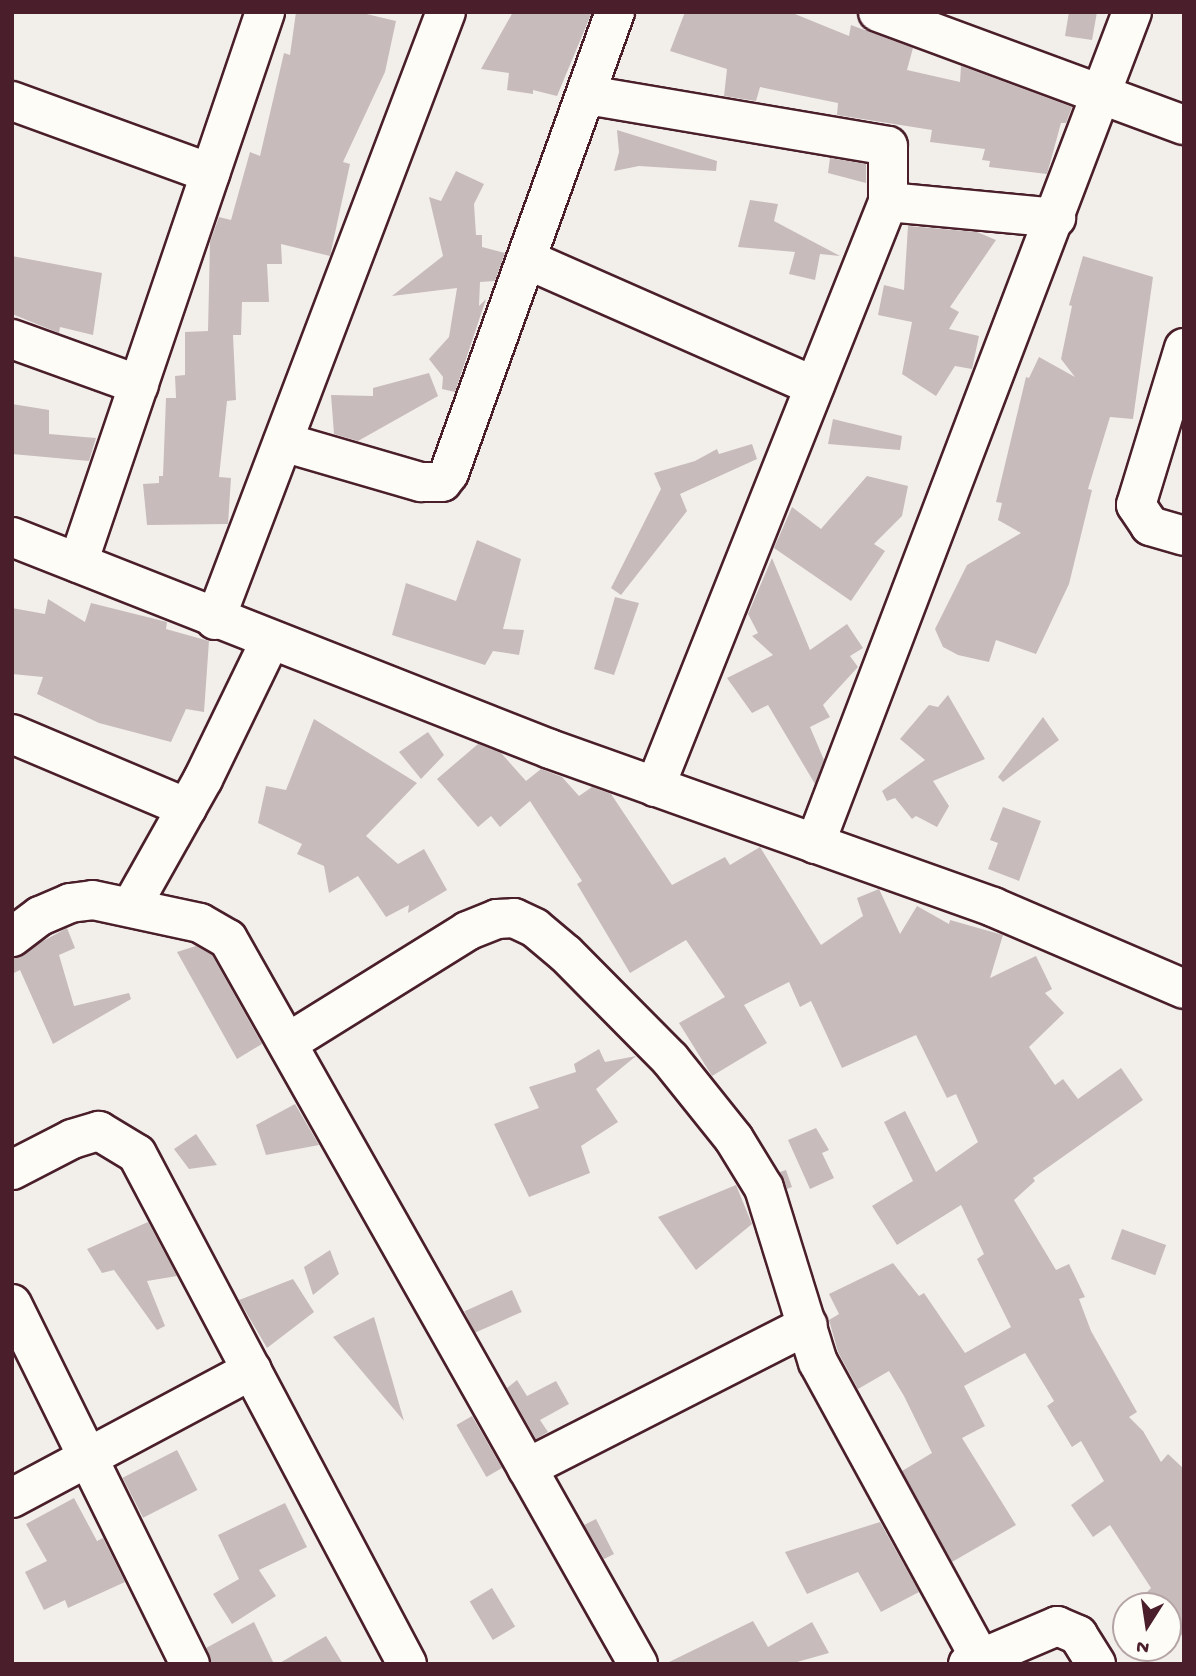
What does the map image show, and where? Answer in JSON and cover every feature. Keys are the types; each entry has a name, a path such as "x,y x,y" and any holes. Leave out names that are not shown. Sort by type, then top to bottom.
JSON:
{"street":[{"path":"78,563 265,12"},
{"path":"283,442 421,482 442,482 455,464 615,12"},
{"path":"878,12 951,25 1101,98 1184,125"},
{"path":"815,845 1056,218 1132,12"},
{"path":"215,620 441,14"},
{"path":"587,95 888,146 888,202 654,787"},
{"path":"12,101 210,173"},
{"path":"888,202 1056,218"},
{"path":"528,260 814,386"},
{"path":"12,339 139,384"},
{"path":"1184,348 1136,505 1150,526 1184,536"},
{"path":"12,537 215,620 654,787 993,907 1184,989"},
{"path":"132,905 187,808 270,641"},
{"path":"12,734 187,808"},
{"path":"22,920 70,903 93,900 132,905 200,923 228,939 289,1042 638,1664"},
{"path":"289,1042 467,931 497,919 514,918 535,928 670,1059 734,1139 764,1188 818,1362 974,1661 1057,1626 1078,1635 1096,1664"},
{"path":"12,1170 72,1139 99,1131 137,1154 407,1664"},
{"path":"12,1304 190,1664"},
{"path":"527,1468 808,1325"},
{"path":"12,1498 252,1370"}],"building":[{"path":"296,12 358,12 396,21 385,72 343,162 350,164 330,256 281,244 282,264 267,264 269,302 242,302 241,335 233,335 236,400 227,401 219,477 231,478 228,524 147,525 143,484 159,483 159,476 163,476 166,398 176,398 175,376 185,375 185,332 208,331 210,242 219,217 231,220 250,152 260,156 284,53 290,55"},
{"path":"513,12 592,12 557,96 533,90 533,94 507,90 509,73 481,69"},
{"path":"685,12 790,12 849,36 851,25 913,48 907,70 960,82 961,66 1072,107 1066,123 1061,123 1047,174 989,167 990,161 982,160 985,149 930,142 932,130 837,115 838,103 760,87 756,101 724,96 727,69 670,51"},
{"path":"1069,12 1097,12 1092,40 1065,36"},
{"path":"617,130 717,161 716,171 639,166 614,171 619,152"},
{"path":"830,158 866,164 866,183 828,173"},
{"path":"456,171 484,184 474,204 476,235 482,235 482,247 505,253 495,281 480,282 479,306 486,299 455,392 442,389 443,377 429,359 449,337 457,288 392,296 443,256 429,197 441,201"},
{"path":"750,200 778,204 774,221 840,256 820,254 815,280 789,274 795,252 738,247"},
{"path":"908,226 977,232 996,240 950,307 959,312 949,329 979,336 972,369 955,366 936,396 902,374 912,322 878,315 884,285 904,290"},
{"path":"12,256 102,273 93,335 60,327 59,333 12,314"},
{"path":"1083,256 1153,277 1133,419 1110,417 1088,489 1092,490 1069,584 1036,654 996,640 989,662 958,655 943,647 935,629 967,565 1021,533 998,520 1002,503 996,502 1026,377 1029,378 1039,357 1075,377 1061,359 1072,306 1069,305"},
{"path":"429,373 438,396 358,441 334,434 331,395 373,396 373,388"},
{"path":"12,404 49,410 49,434 96,438 89,461 12,454"},
{"path":"833,419 902,436 900,450 828,444"},
{"path":"752,444 757,459 680,494 687,511 621,595 611,588 661,489 654,473 695,461 717,449 719,454"},
{"path":"867,476 908,486 902,516 874,544 885,551 851,601 774,548 792,507 821,529"},
{"path":"477,540 521,559 503,629 524,630 519,655 493,651 485,665 392,635 406,583 456,601"},
{"path":"772,558 810,650 847,624 863,648 850,656 858,667 823,705 830,717 810,727 824,760 815,784 768,705 752,713 727,678 773,655 752,636 758,633 748,614"},
{"path":"615,597 639,603 614,675 594,669"},
{"path":"48,599 85,622 91,603 167,622 166,629 209,641 204,712 186,709 171,742 99,723 37,694 43,677 12,674 12,608 45,614"},
{"path":"948,695 985,759 933,781 949,806 937,827 916,816 912,819 895,798 887,801 882,791 925,760 900,739 929,705 938,707"},
{"path":"1043,717 1059,740 1003,782 998,777"},
{"path":"314,719 417,783 366,836 398,864 424,849 447,890 408,913 409,905 386,917 358,876 329,893 324,866 297,854 302,844 258,823 266,786 286,790"},
{"path":"428,732 444,755 421,779 399,752"},
{"path":"478,744 501,753 526,781 541,769 562,777 579,796 592,787 611,794 672,885 725,857 730,865 760,847 821,945 863,916 857,898 879,889 900,934 917,906 949,924 950,920 1003,935 990,978 1036,956 1052,989 1045,993 1064,1013 1029,1047 1055,1085 1063,1079 1078,1099 1121,1068 1143,1100 1033,1178 1035,1181 1014,1200 1056,1270 1069,1264 1085,1297 1079,1299 1091,1331 1137,1412 1129,1417 1143,1431 1161,1462 1168,1454 1184,1469 1184,1638 1182,1592 1147,1592 1151,1588 1110,1525 1093,1537 1071,1505 1104,1481 1081,1441 1072,1447 1047,1406 1054,1401 1025,1353 964,1386 985,1426 962,1438 1016,1525 952,1562 902,1471 932,1453 904,1396 889,1371 858,1389 838,1352 829,1320 839,1314 829,1294 893,1263 919,1296 924,1293 965,1353 1011,1327 977,1259 984,1254 961,1205 897,1245 872,1206 913,1181 884,1122 905,1111 936,1172 978,1142 956,1094 947,1098 916,1035 842,1068 811,1001 800,1007 789,982 744,1005 767,1043 712,1076 679,1023 725,997 686,940 630,973 577,884 582,881 530,801 500,827 491,816 478,827 437,779"},
{"path":"1003,807 1041,821 1019,881 988,869 998,843 990,840"},
{"path":"67,928 75,948 59,955 74,1006 129,993 131,999 53,1044 20,970 12,974 12,958"},
{"path":"196,946 212,955 262,1044 237,1059 177,952"},
{"path":"599,1049 605,1062 636,1056 596,1089 618,1122 581,1146 590,1173 529,1197 494,1124 539,1108 529,1087 576,1072 574,1064"},
{"path":"295,1104 319,1145 266,1155 256,1125"},
{"path":"816,1128 829,1150 822,1153 834,1178 810,1189 788,1140"},
{"path":"196,1134 217,1165 189,1169 174,1149"},
{"path":"786,1170 792,1187 787,1189 780,1172"},
{"path":"736,1185 752,1224 696,1270 658,1217"},
{"path":"148,1222 177,1276 147,1281 165,1326 157,1330 114,1270 102,1273 87,1249"},
{"path":"1122,1229 1166,1245 1155,1275 1111,1259"},
{"path":"330,1250 339,1274 313,1295 304,1267"},
{"path":"293,1279 314,1312 267,1348 239,1300"},
{"path":"512,1290 522,1312 474,1333 464,1311"},
{"path":"374,1317 404,1421 333,1337"},
{"path":"517,1380 527,1396 556,1381 569,1404 540,1420 548,1432 536,1439 507,1388"},
{"path":"472,1416 502,1468 486,1477 456,1425"},
{"path":"177,1450 197,1490 143,1518 123,1478"},
{"path":"74,1498 97,1541 103,1538 125,1582 68,1608 65,1600 44,1610 25,1572 47,1561 26,1524"},
{"path":"285,1503 307,1547 259,1570 276,1596 232,1624 213,1594 239,1579 218,1535"},
{"path":"596,1519 614,1554 604,1559 584,1525"},
{"path":"880,1522 919,1592 881,1612 858,1572 807,1594 785,1552"},
{"path":"492,1588 515,1627 493,1640 470,1601"},
{"path":"753,1621 768,1647 812,1622 829,1653 790,1664 665,1664"},
{"path":"254,1622 274,1664 212,1664 206,1648"},
{"path":"326,1636 343,1664 278,1664"}]}
